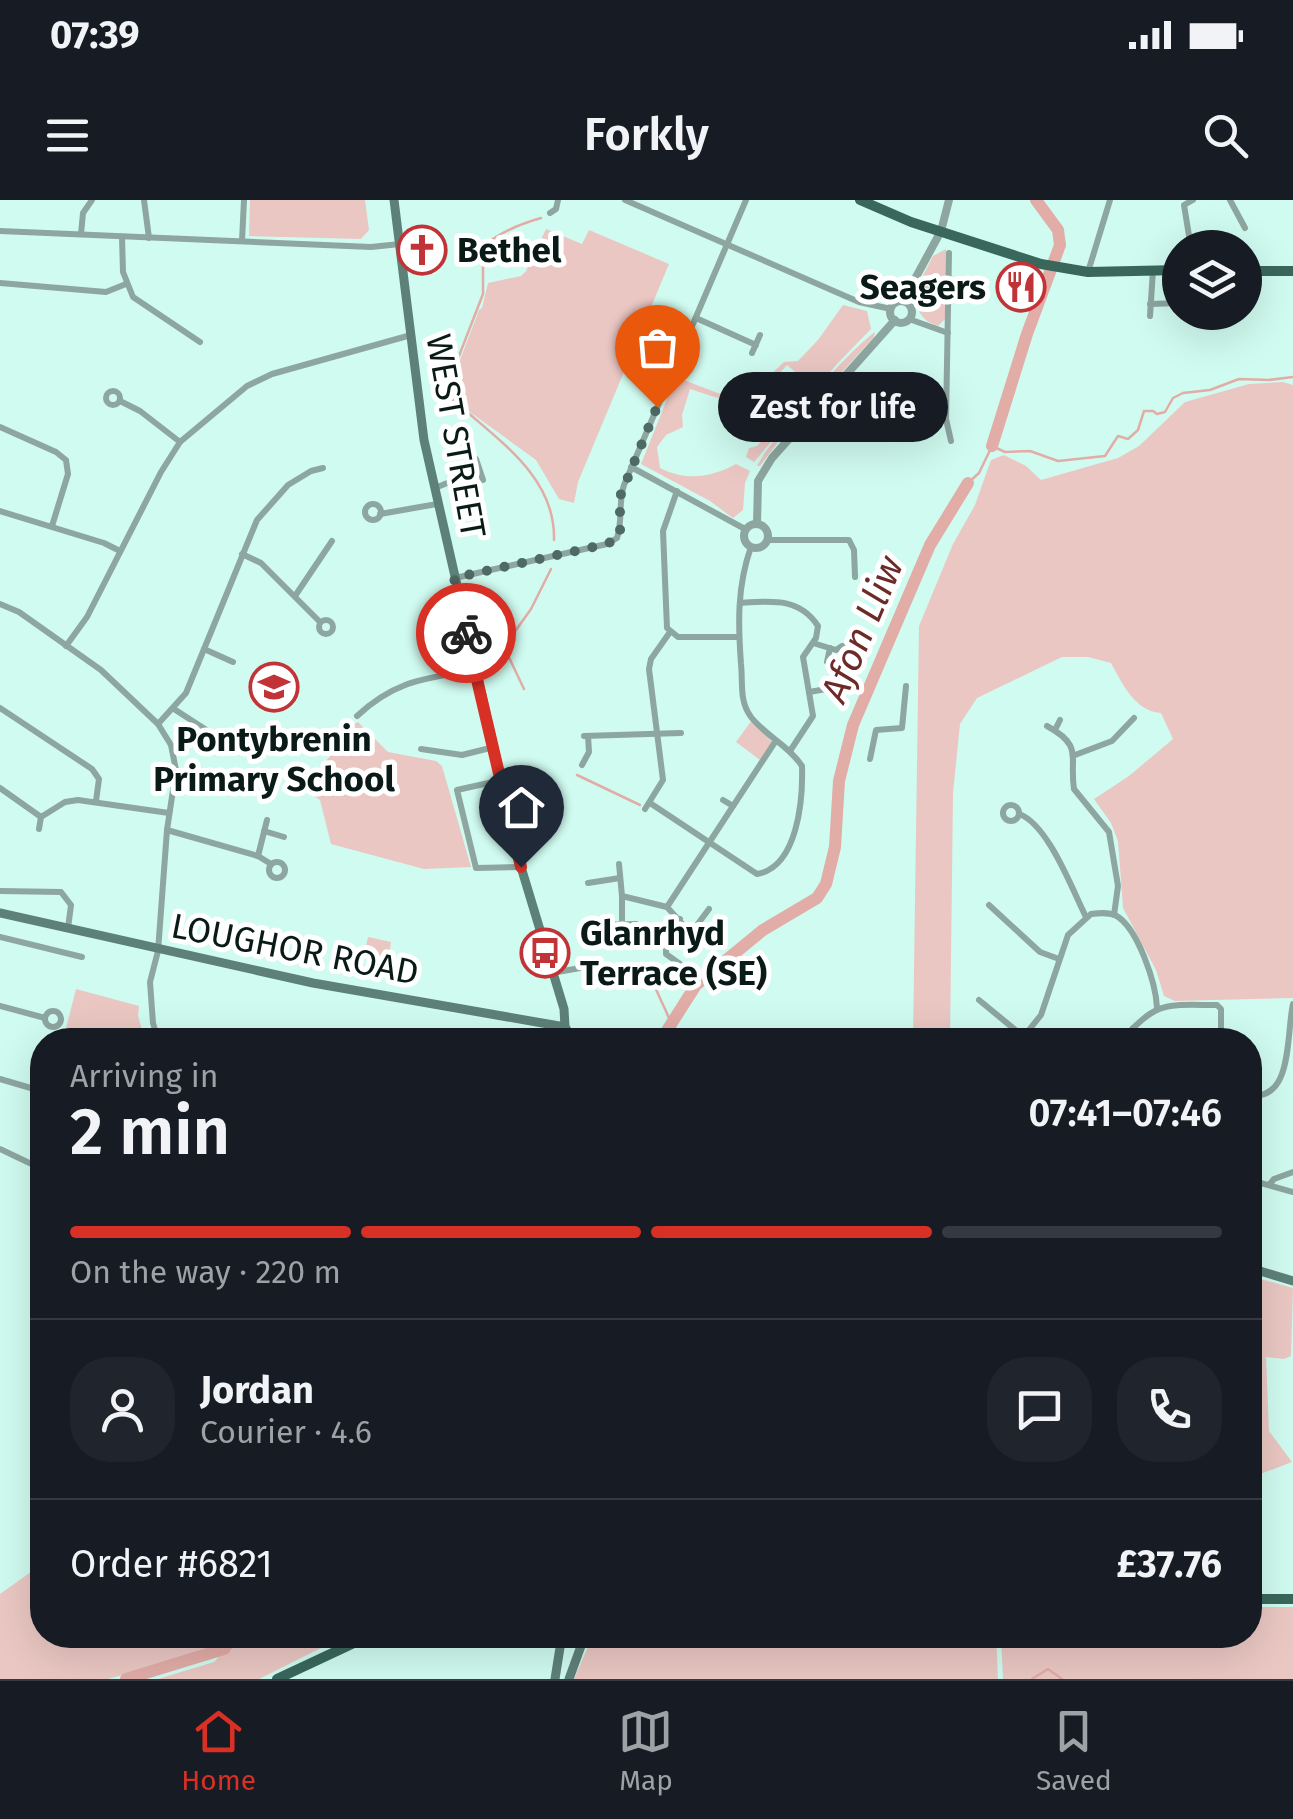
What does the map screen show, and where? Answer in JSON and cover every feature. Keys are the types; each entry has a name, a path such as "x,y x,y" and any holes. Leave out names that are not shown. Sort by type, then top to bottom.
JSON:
{"main road":[{"name":"WEST STREET","path":"394,200 424,440 521,867 564,1009 565,1027"},
{"path":"860,200 1042,264 1088,272 1162,270"},
{"path":"1262,271 1293,271"},
{"name":"LOUGHOR ROAD","path":"0,913 313,984 565,1027"},
{"path":"1262,1272 1293,1281"},
{"path":"1262,1600 1293,1599"},
{"path":"277,1679 343,1648"},
{"path":"556,1679 560,1648"},
{"path":"569,1679 580,1648"}],"street":[{"path":"81,234 83,213 92,200"},
{"path":"144,200 149,239"},
{"path":"242,241 244,200"},
{"path":"550,213 558,200"},
{"path":"624,200 859,302 891,309"},
{"path":"454,578 607,544 618,538 619,499 631,466 746,200"},
{"path":"903,302 942,231 949,200"},
{"path":"1088,272 1110,200"},
{"path":"1188,230 1184,205 1193,200"},
{"path":"1230,200 1244,228"},
{"path":"0,231 371,247 400,244"},
{"path":"122,237 126,284 133,297 200,342"},
{"path":"948,252 946,419 951,441"},
{"path":"1150,316 1153,270"},
{"path":"0,283 106,292 126,284"},
{"path":"891,309 903,302 910,307 909,319"},
{"path":"1150,304 1162,304"},
{"path":"891,309 895,320"},
{"path":"696,318 754,349 760,335"},
{"path":"895,320 909,319 948,333"},
{"path":"757,524 758,481 772,458 895,320"},
{"path":"66,646 87,617 180,442 247,386 272,374 411,335"},
{"path":"120,401 140,411 180,442"},
{"path":"0,427 66,460 68,474 52,526"},
{"path":"476,459 482,480"},
{"path":"631,466 745,529"},
{"path":"434,488 479,470"},
{"path":"158,724 186,693 254,525 297,478 318,472"},
{"path":"670,632 666,622 663,531 677,491"},
{"path":"380,514 438,504"},
{"path":"0,511 120,551"},
{"path":"745,529 757,524"},
{"path":"757,524 766,529 768,540"},
{"path":"745,529 743,538 750,547"},
{"path":"750,547 762,546 768,540 849,540 854,550 855,577"},
{"path":"295,596 330,544 320,541"},
{"path":"670,632 651,659 649,669 663,780 647,806 751,872 762,874 776,864 792,841 798,823 802,766 744,706 738,636 742,574 750,547"},
{"path":"242,554 261,563 320,622"},
{"path":"740,603 795,604 818,626 803,657 813,716 790,751"},
{"path":"0,604 19,612 100,670 158,724 171,745 176,770 167,830 158,951 150,982 154,1028"},
{"path":"670,632 688,637 738,636"},
{"path":"813,643 836,650 842,646 860,650"},
{"path":"830,648 827,662 835,664"},
{"path":"204,649 233,662"},
{"path":"357,716 390,690 474,670"},
{"path":"870,759 876,730 902,728 906,686"},
{"path":"810,692 838,687"},
{"path":"0,708 92,769 98,779 96,801"},
{"path":"174,709 239,751"},
{"path":"1055,730 1060,720"},
{"path":"1075,755 1112,741 1133,724"},
{"path":"1047,726 1069,744 1075,755 1074,789 1108,832 1118,886 1114,915"},
{"path":"582,766 589,752 586,736 681,733"},
{"path":"429,740 424,749 462,756 494,747"},
{"path":"667,907 775,742"},
{"path":"502,780 457,790 476,868 521,867"},
{"path":"0,788 42,816"},
{"path":"723,800 733,806"},
{"path":"38,829 42,816 66,802 96,801 170,814"},
{"path":"1019,814 1032,821 1045,838 1086,917"},
{"path":"258,856 267,820"},
{"path":"167,830 258,856 272,864"},
{"path":"264,832 284,836"},
{"path":"618,864 622,936"},
{"path":"588,883 620,878"},
{"path":"0,891 61,892 71,905 68,929"},
{"path":"622,896 667,907 685,927 694,930 709,908"},
{"path":"992,912 1040,952 1059,960"},
{"path":"1030,1028 1040,1015 1068,936 1086,917 1096,913 1114,915 1126,926 1153,976 1157,1008"},
{"path":"680,919 666,943 666,954 680,964"},
{"path":"600,925 636,924"},
{"path":"0,937 77,952"},
{"path":"550,973 580,968"},
{"path":"979,1000 1011,1028"},
{"path":"1262,1093 1276,1090 1290,1072 1293,1004"},
{"path":"1133,1028 1157,1008 1172,1005 1220,1006 1221,1028"},
{"path":"0,1006 45,1018"},
{"path":"0,1079 30,1088"},
{"path":"0,1149 30,1163"},
{"path":"1269,1185 1274,1178 1293,1172"},
{"path":"1262,1183 1293,1192"}],"shaded area":[{"path":"250,200 365,200 369,230 361,239 249,236"},
{"path":"546,229 582,244 589,230 669,264 578,482 574,503 559,499 536,460 463,407 452,381 488,283 521,276"},
{"path":"946,249 946,280 939,284 939,291 945,294 945,319 938,326 921,314 914,293 933,256"},
{"path":"843,305 867,311 871,329 754,462 746,457 749,448 757,446 809,384 787,365 743,415 721,399 690,389 682,415 683,427 666,435 657,447 660,468 679,475 708,475 736,464 750,471 743,510 733,518 710,501 641,464 676,377 741,402 784,362 798,361"},
{"path":"875,332 874,337 757,466 812,396"},
{"path":"1249,384 1293,385 1293,998 1175,1001 1164,996 1156,970 1123,908 1118,841 1094,799 1173,739 1161,713 1137,702 1111,663 1088,657 1062,657 977,698 960,724 953,793 950,1028 913,1028 919,626 953,544 975,505 991,460 1004,455 1026,466 1041,480 1118,458 1139,446 1185,402"},
{"path":"752,720 772,742 760,760 736,742"},
{"path":"358,722 388,752 436,761 442,766 471,867 424,869 331,844 320,800 303,788 332,754 343,730"},
{"path":"368,937 391,942 388,962 364,955"},
{"path":"76,989 139,1006 142,1028 66,1028"},
{"path":"1262,1279 1293,1288 1291,1356 1266,1357 1269,1431 1292,1462 1262,1473"},
{"path":"30,1573 30,1648 216,1648 108,1679 0,1679 0,1594"},
{"path":"1262,1607 1293,1607 1293,1679 1003,1679 1002,1648 1262,1648"},
{"path":"227,1648 321,1648 259,1679 158,1679 214,1662"},
{"path":"587,1648 997,1648 998,1679 574,1679"}],"waterway":[{"name":"Afon Lliw","path":"992,446 1060,245 1058,230 1036,200"},
{"path":"541,218 510,229 483,247 483,294 445,392 532,475 552,516 554,540"},
{"path":"968,483 979,473 992,446 1005,452 1030,451 1058,461 1105,456 1118,436 1128,439 1138,430 1144,411 1165,412 1173,398 1183,393 1210,390 1239,379 1293,377"},
{"name":"Afon Lliw","path":"669,1028 696,985 763,930 817,898 826,884 835,847 839,781 853,725 930,545 968,483"},
{"path":"524,689 504,647 531,609 551,569"},
{"path":"577,775 640,805"},
{"path":"650,969 670,1021"},
{"name":"Afon Lliw","path":"126,1679 225,1648"},
{"path":"1032,1679 1048,1669 1062,1679"}],"way so far":[{"path":"466,633 454,578 607,544 618,538 619,499 657,407"}],"place":[{"name":"Bethel","path":"422,250"},
{"name":"Seagers","path":"1021,287"},
{"name":"Zest for life","path":"657,407"},
{"name":"Pontybrenin Primary School","path":"274,687"},
{"name":"Glanrhyd Terrace (SE)","path":"545,953"}],"route":[{"path":"466,633 521,867"}]}
